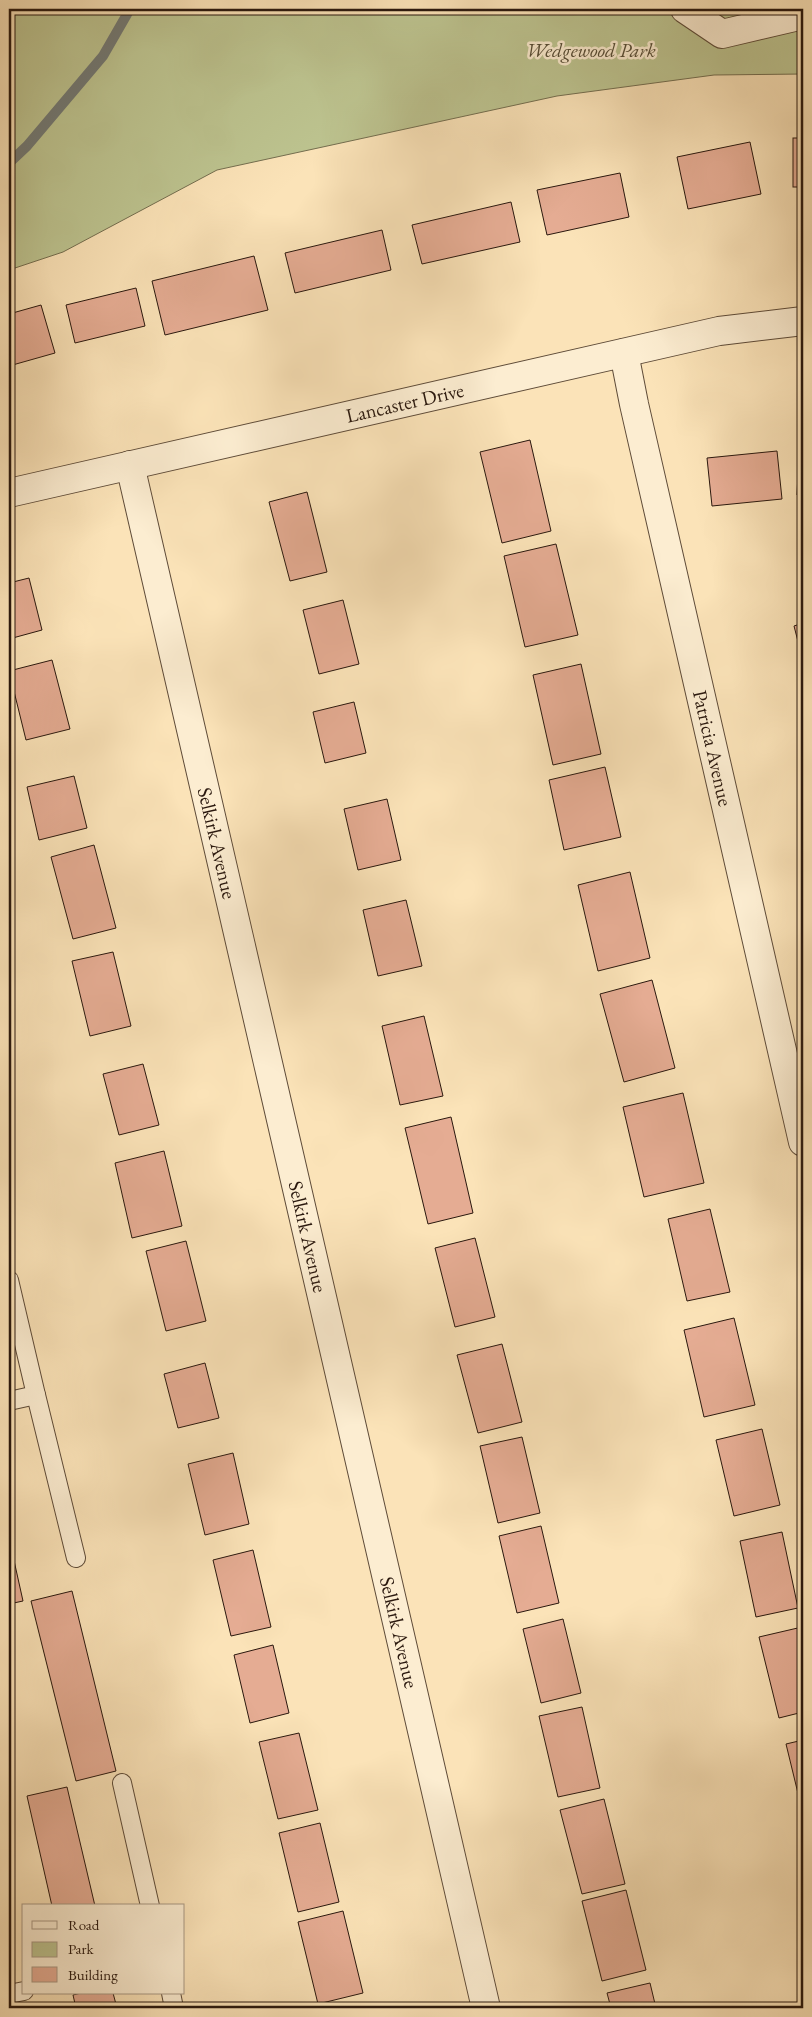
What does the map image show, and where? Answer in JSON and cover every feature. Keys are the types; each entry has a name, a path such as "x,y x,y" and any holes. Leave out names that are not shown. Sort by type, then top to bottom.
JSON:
{"street":[{"path":"685,9 722,34 803,15"},
{"name":"Lancaster Drive","path":"9,493 719,331 803,321"},
{"name":"Patricia Avenue","path":"624,353 640,433 803,1142"},
{"name":"Selkirk Avenue","path":"130,465 486,2008"}],"lane":[{"path":"9,1280 76,1558"},
{"path":"9,1401 36,1394"},
{"path":"122,1783 150,1904"},
{"path":"9,1994 22,1991"},
{"path":"171,1994 174,2008"}],"green space":[{"name":"Wedgewood Park","path":"9,9 803,9 803,74 714,75 557,96 217,170 63,252 9,270"}],"building":[{"path":"793,138 803,138 803,187 793,187"},
{"path":"750,142 761,194 688,209 677,157"},
{"path":"620,173 629,217 547,235 537,190"},
{"path":"511,202 520,242 422,264 412,225"},
{"path":"382,230 391,270 295,293 285,253"},
{"path":"254,256 268,310 165,335 152,281"},
{"path":"136,288 145,326 75,343 66,305"},
{"path":"41,305 55,353 9,366 9,314"},
{"path":"530,440 551,531 502,543 480,452"},
{"path":"777,451 782,499 712,506 707,458"},
{"path":"799,451 803,451 803,495 797,495"},
{"path":"307,492 327,572 290,581 269,502"},
{"path":"556,544 578,635 525,647 504,556"},
{"path":"29,578 42,630 9,639 9,583"},
{"path":"343,600 359,664 319,674 303,610"},
{"path":"803,623 803,661 794,626"},
{"path":"52,660 70,729 26,740 9,671"},
{"path":"581,664 601,754 553,765 533,675"},
{"path":"354,702 366,753 325,763 313,712"},
{"path":"605,767 621,837 564,850 549,780"},
{"path":"74,776 87,828 39,840 27,787"},
{"path":"387,799 401,860 358,870 344,809"},
{"path":"94,845 116,928 73,939 51,857"},
{"path":"630,872 650,958 598,971 578,885"},
{"path":"406,900 422,966 378,976 363,910"},
{"path":"113,952 131,1026 90,1036 72,961"},
{"path":"652,980 675,1068 624,1082 600,994"},
{"path":"424,1016 443,1096 400,1105 382,1026"},
{"path":"143,1064 159,1125 119,1135 103,1074"},
{"path":"683,1093 704,1183 644,1197 623,1107"},
{"path":"451,1117 473,1213 428,1224 405,1128"},
{"path":"164,1151 182,1226 132,1238 115,1163"},
{"path":"710,1209 730,1292 687,1301 668,1219"},
{"path":"475,1238 495,1317 455,1327 435,1248"},
{"path":"186,1241 206,1321 166,1331 146,1251"},
{"path":"734,1318 755,1405 704,1417 684,1330"},
{"path":"502,1344 522,1422 478,1433 457,1355"},
{"path":"205,1363 219,1418 178,1428 164,1374"},
{"path":"762,1429 780,1505 734,1516 716,1440"},
{"path":"522,1437 540,1513 498,1523 480,1446"},
{"path":"233,1453 249,1524 205,1535 188,1464"},
{"path":"541,1526 559,1603 517,1613 499,1536"},
{"path":"782,1532 798,1608 756,1617 740,1541"},
{"path":"9,1538 23,1601 9,1604"},
{"path":"253,1550 271,1627 231,1636 213,1560"},
{"path":"72,1591 116,1771 76,1781 31,1601"},
{"path":"563,1619 581,1693 541,1703 523,1629"},
{"path":"802,1627 803,1712 779,1718 759,1637"},
{"path":"273,1645 289,1713 250,1723 234,1655"},
{"path":"582,1707 600,1788 558,1797 539,1716"},
{"path":"299,1733 318,1810 278,1819 259,1742"},
{"path":"803,1740 803,1814 786,1744"},
{"path":"67,1787 95,1904 52,1904 27,1796"},
{"path":"604,1799 625,1884 582,1894 560,1810"},
{"path":"320,1823 339,1902 298,1912 279,1833"},
{"path":"626,1890 646,1970 602,1981 582,1901"},
{"path":"343,1911 363,1993 318,2004 298,1922"},
{"path":"650,1983 656,2008 611,2008 607,1993"},
{"path":"113,1994 117,2008 76,2008 73,1995"}],"waterway":[{"path":"9,163 27,146 103,56 130,9"}]}
